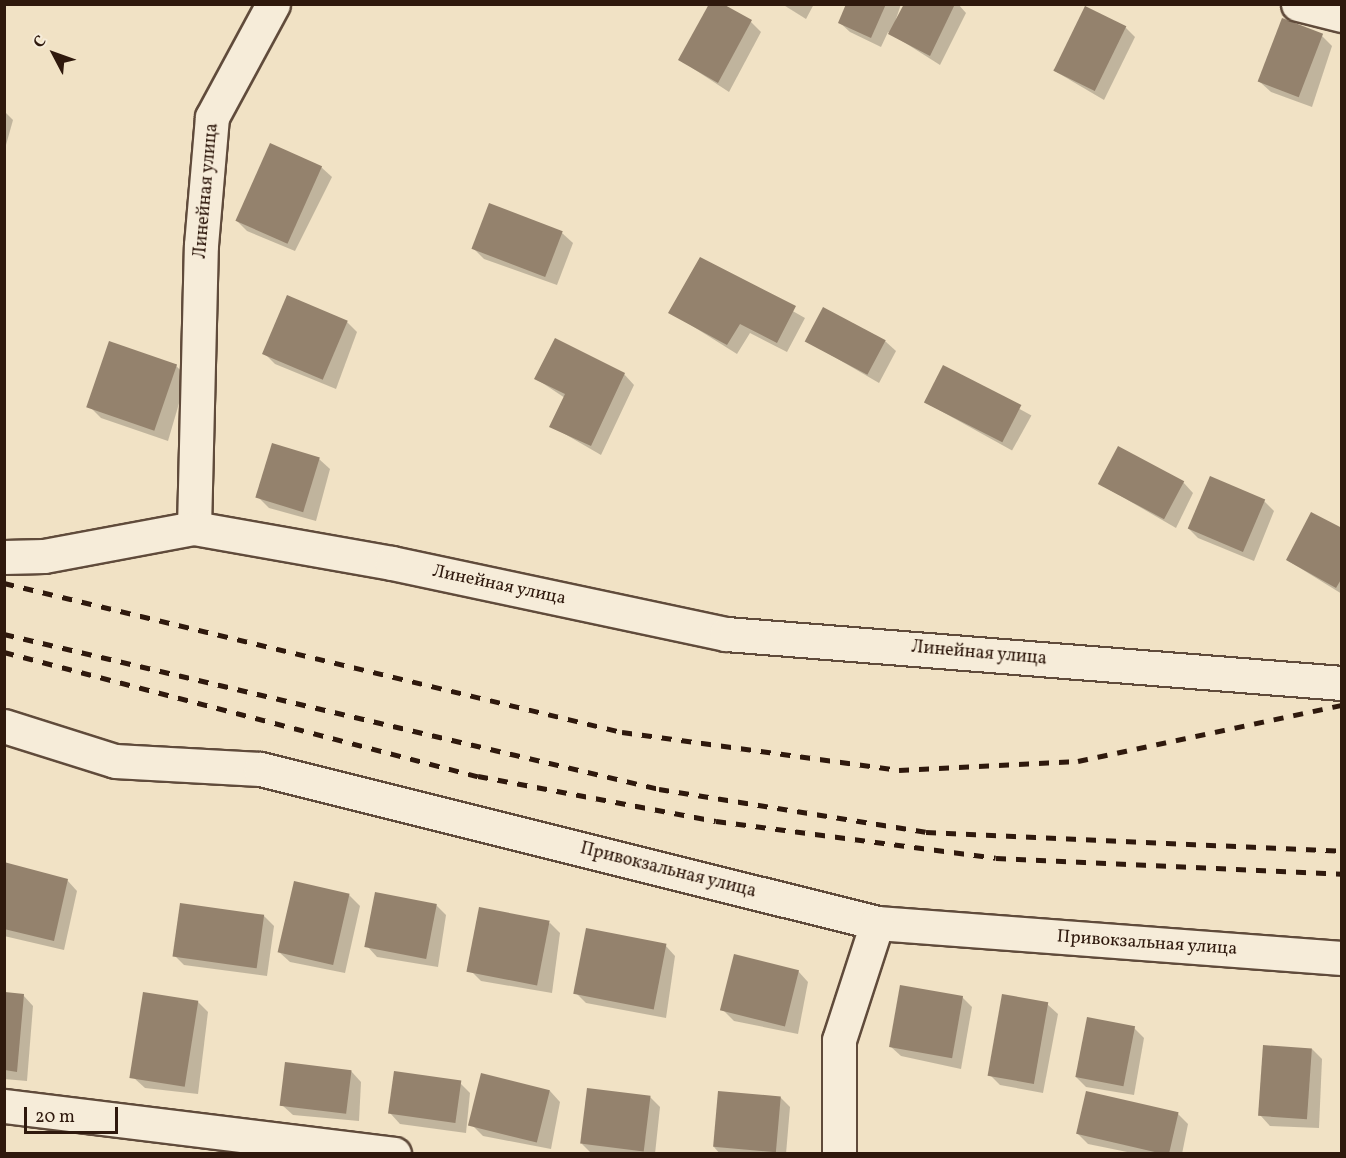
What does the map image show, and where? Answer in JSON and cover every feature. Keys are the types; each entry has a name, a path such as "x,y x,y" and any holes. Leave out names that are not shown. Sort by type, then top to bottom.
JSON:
{"street":[{"name":"Линейная улица","path":"273,4 212,117 201,245 194,528 392,563 726,634 1341,683"},
{"path":"1298,4 1341,15"},
{"path":"4,557 44,556 194,528"},
{"name":"Привокзальная улица","path":"4,726 115,761 260,769 877,923 1341,958"},
{"path":"839,1154 839,1041 877,923"},
{"path":"4,1106 394,1154"}],"building":[{"path":"709,4 723,4 752,20 718,83 678,60"},
{"path":"846,4 886,4 871,38 838,23"},
{"path":"904,4 955,4 930,56 888,34"},
{"path":"1085,6 1126,26 1095,91 1053,71"},
{"path":"1282,18 1323,34 1299,97 1258,81"},
{"path":"270,143 322,166 287,244 235,221"},
{"path":"489,203 563,231 545,277 471,249"},
{"path":"700,257 796,306 777,343 740,324 727,345 668,313"},
{"path":"287,295 348,321 323,380 262,354"},
{"path":"823,307 886,340 867,375 805,341"},
{"path":"555,338 625,373 591,446 549,427 565,394 534,379"},
{"path":"109,341 177,364 154,431 86,407"},
{"path":"943,365 1021,405 1002,442 924,402"},
{"path":"272,443 320,458 303,512 255,498"},
{"path":"1118,446 1184,481 1164,519 1098,484"},
{"path":"1210,476 1265,499 1243,552 1188,528"},
{"path":"1311,512 1342,528 1342,578 1336,588 1286,560"},
{"path":"4,862 68,879 54,941 4,929"},
{"path":"294,881 350,894 333,965 278,952"},
{"path":"375,892 437,904 426,959 364,947"},
{"path":"180,903 264,915 257,968 172,956"},
{"path":"479,907 550,921 537,986 466,972"},
{"path":"586,928 666,944 654,1009 573,994"},
{"path":"734,954 799,970 785,1026 720,1010"},
{"path":"900,985 963,996 952,1058 889,1047"},
{"path":"5,992 24,994 17,1072 5,1070"},
{"path":"143,992 198,1001 185,1087 129,1078"},
{"path":"1002,994 1048,1002 1034,1084 988,1076"},
{"path":"1087,1017 1135,1026 1123,1086 1075,1077"},
{"path":"1263,1045 1312,1048 1307,1119 1258,1116"},
{"path":"285,1062 352,1070 346,1114 280,1106"},
{"path":"394,1071 461,1080 455,1123 388,1114"},
{"path":"481,1073 550,1090 537,1143 468,1125"},
{"path":"587,1088 651,1096 644,1151 580,1144"},
{"path":"718,1091 781,1096 776,1152 713,1147"},
{"path":"1086,1091 1179,1112 1169,1154 1076,1134"}],"railway":[{"path":"4,583 622,732 899,770 1078,761 1342,705"},
{"path":"4,634 659,789 926,832 1342,851"},
{"path":"4,652 478,776 716,821 996,858 1342,874"}]}
